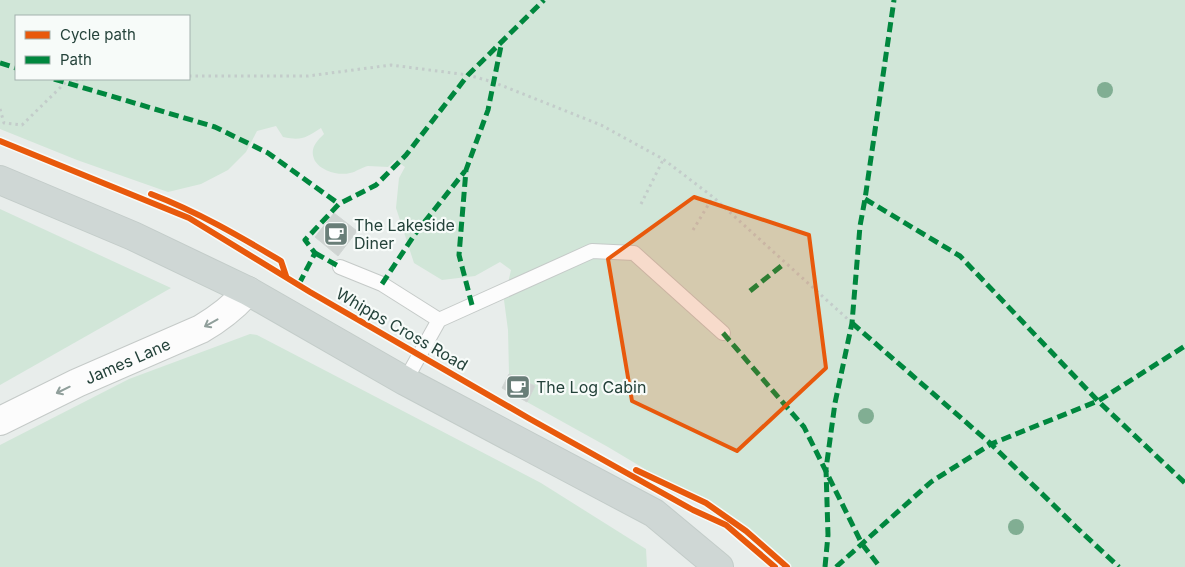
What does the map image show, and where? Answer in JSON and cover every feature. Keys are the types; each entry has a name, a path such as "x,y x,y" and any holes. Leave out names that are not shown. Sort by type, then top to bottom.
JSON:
{"main road":[{"path":"0,180 133,236 248,291 405,381 654,513 719,567"}],"street":[{"name":"James Lane","path":"0,421 77,383 201,329 234,308 248,291"}],"lane":[{"path":"405,381 439,320 592,251 634,253 723,333"},
{"path":"340,267 382,284 439,320"}],"path":[{"path":"190,76 308,76 391,65 468,75 493,82 600,124 663,159 713,197 852,323"},
{"path":"0,109 4,123 22,125 66,82 77,80"},
{"path":"641,204 663,159"},
{"path":"693,230 713,197"}],"highlighted area":[{"path":"694,197 809,235 826,368 737,451 632,401 608,259"}],"green space":[{"path":"0,0 1185,0 1185,567 788,567 732,521 608,447 527,402 535,386 509,374 508,330 504,300 511,270 500,262 475,276 442,280 414,263 396,208 399,178 405,167 395,160 388,167 368,166 346,174 331,172 321,168 313,157 314,146 324,134 321,128 307,136 295,139 283,137 276,126 257,131 246,152 228,170 201,184 168,192 77,160 0,129"},
{"path":"0,209 171,288 0,385"},
{"path":"250,334 257,335 541,483 646,549 647,567 0,567 0,445 129,379"}],"building":[{"name":"The Lakeside Diner","path":"334,213 357,231 338,256 315,237"},
{"name":"The Log Cabin","path":"509,374 535,386 527,402 502,388"}],"marked path":[{"path":"299,284 315,253 305,240 339,204 376,185 406,155 468,75 544,0"},
{"path":"825,567 828,535 826,469 835,403 852,323 860,226 894,0"},
{"path":"472,305 459,255 466,170 488,110 502,41"},
{"path":"0,63 15,68"},
{"path":"57,80 215,127 268,153 339,204"},
{"path":"382,284 415,234 465,171"},
{"path":"865,199 960,256 1098,401 1185,483"},
{"path":"315,253 340,267"},
{"path":"750,291 785,263"},
{"path":"852,323 991,444 1119,567"},
{"path":"723,333 804,427 862,544 880,567"},
{"path":"836,567 931,482 991,444 1098,401 1185,346"}],"cycle path":[{"name":"Whipps Cross Road","path":"0,141 189,218 310,292 530,419 693,510 726,525 775,567"},
{"path":"151,194 202,217 281,261 286,276"},
{"path":"636,470 706,503 746,531 787,567"}],"place":[{"name":"The Lakeside Diner","path":"336,234"},
{"name":"The Log Cabin","path":"518,387"}]}
